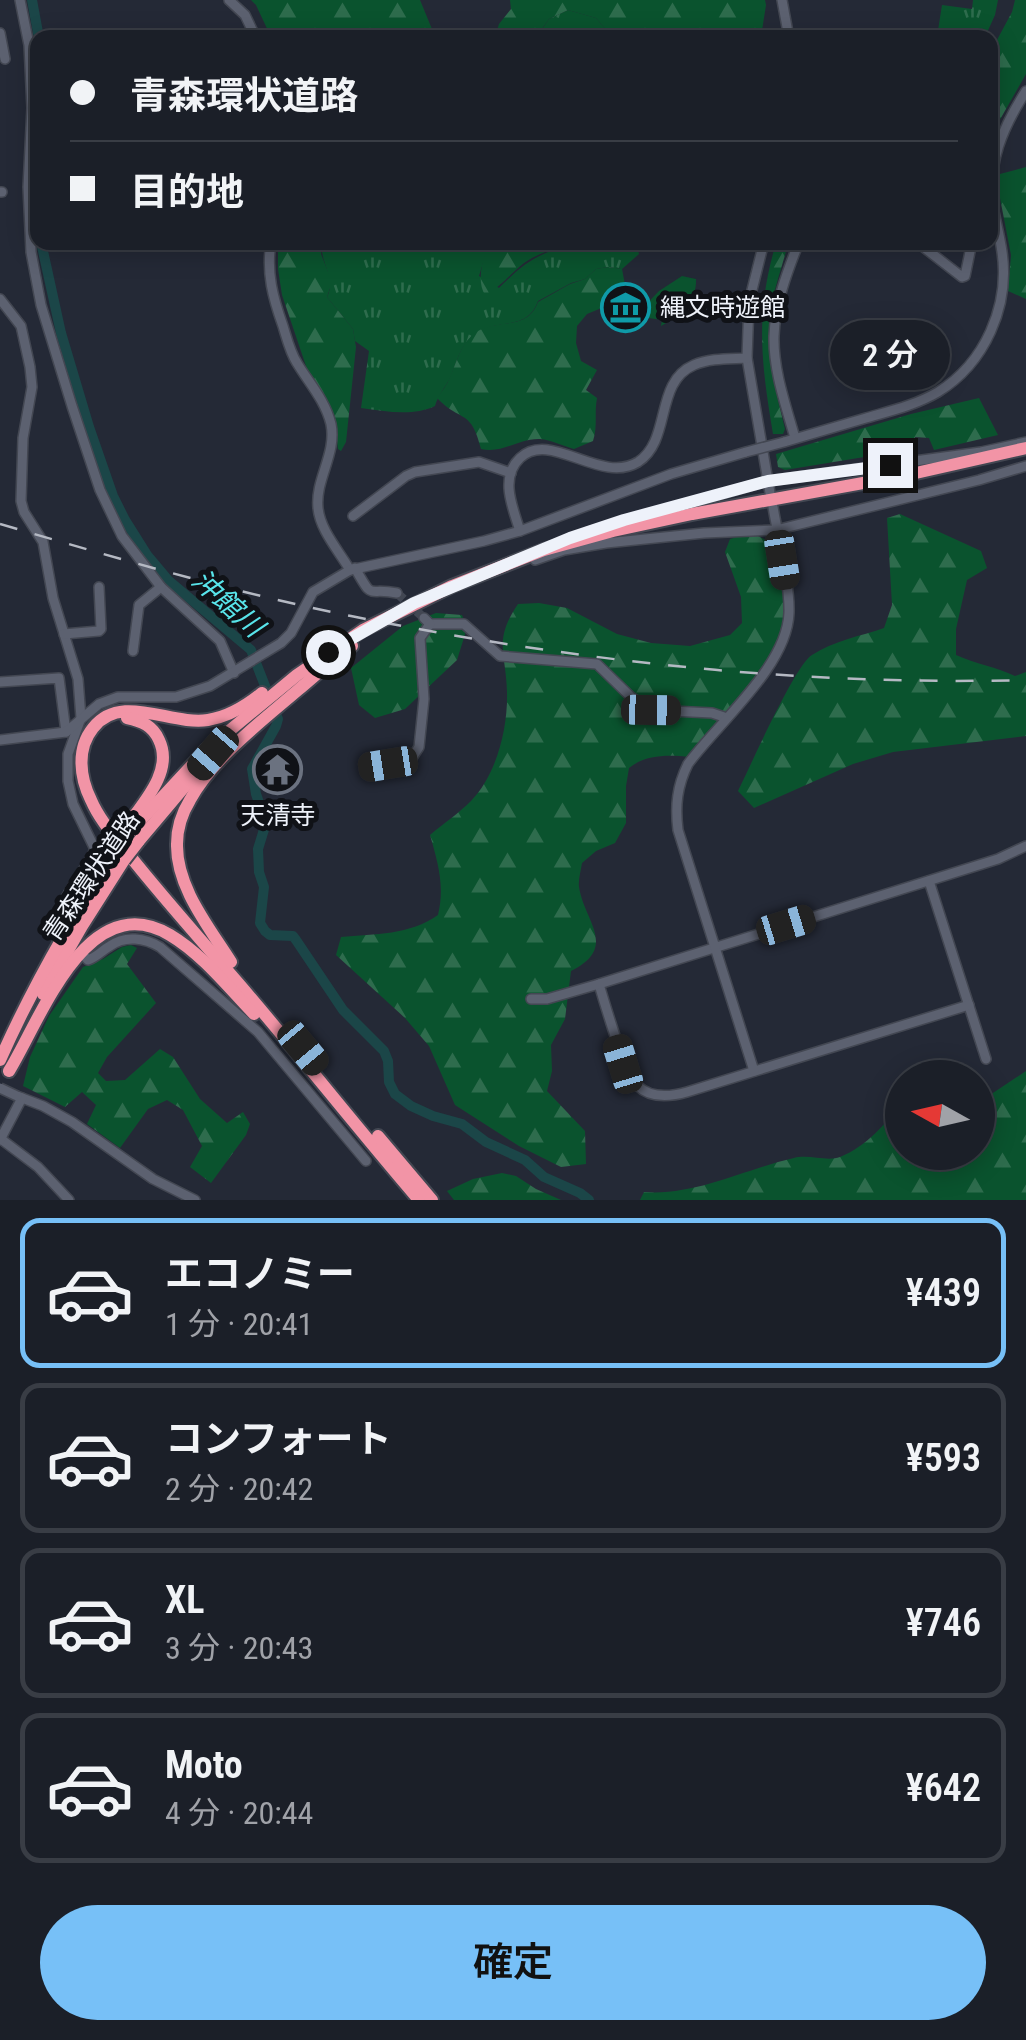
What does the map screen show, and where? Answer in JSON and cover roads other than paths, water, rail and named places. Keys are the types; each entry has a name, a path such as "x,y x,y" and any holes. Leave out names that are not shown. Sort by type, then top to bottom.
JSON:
{"highway":[{"path":"228,965 180,868 177,842 184,812 255,711 328,652 409,606 544,550 664,519 907,475 1026,445"},
{"path":"275,695 255,711 238,710 209,720 180,721 135,711 114,713 90,731 82,753 82,776 98,814 172,908 228,965 318,1080 420,1200"},
{"name":"青森環状道路","path":"131,835 255,711"},
{"path":"117,853 131,835 164,758 162,746 150,727 130,718 107,722 92,740 87,753 92,791 117,829 178,905 432,1200"},
{"name":"青森環状道路","path":"0,1090 5,1065 41,972 91,889 101,865 117,853"},
{"name":"青森環状道路","path":"5,1065 117,853"},
{"path":"5,1065 83,948 106,932 130,925 166,933 190,950 318,1080"}],"street":[{"path":"20,0 30,61"},
{"path":"229,0 245,15 252,30"},
{"path":"782,0 787,30"},
{"path":"0,33 5,59"},
{"path":"998,146 1008,118 1026,91"},
{"path":"30,187 30,240"},
{"path":"0,740 62,732 108,700 176,696 210,686 271,650 291,633 314,592 352,569 520,531 671,474 918,402 948,384 972,361 995,324 1003,284 998,230"},
{"path":"32,250 41,305 109,511 134,555 160,587 220,641 236,671"},
{"path":"270,250 269,274 274,300 293,357 320,397 330,422 331,449 319,492 318,512 326,531 368,591 397,593"},
{"path":"762,250 750,302 747,358 770,493"},
{"path":"790,440 774,338 780,297 796,250"},
{"path":"927,250 962,278 970,250"},
{"path":"0,299 21,326 30,367 32,387 23,438 21,500 43,542 53,598 78,679 82,718 70,744 67,767 70,793 96,850 58,911 59,923"},
{"path":"520,531 509,492 510,473 520,458 539,450 606,468 632,465 653,445 679,376 706,361 747,358"},
{"path":"544,550 624,520 768,481 1026,445"},
{"path":"352,516 416,472 479,462 510,473"},
{"path":"470,578 564,550 606,543 704,532 776,530 1026,466"},
{"path":"754,1071 678,830 676,801 688,764 772,663 788,630 789,606 772,507"},
{"path":"64,634 101,629 99,587"},
{"path":"133,651 139,606 160,587"},
{"path":"367,768 410,761 420,748 424,698 420,638 427,621 464,624 500,656 596,664 651,710 712,713 727,718"},
{"path":"0,682 59,678 62,732 70,744"},
{"path":"531,999 547,1000 599,984 998,859 1024,847"},
{"path":"929,881 986,1059"},
{"path":"84,956 92,960 111,945 132,938 160,947 258,1032 366,1161"},
{"path":"599,984 628,1075 642,1090 671,1097 969,1004"},
{"path":"0,1090 72,1122 153,1180 195,1200"},
{"path":"19,1097 0,1140 38,1167 69,1200"}],"waterway":[{"name":"沖館川","path":"32,0 38,30"},
{"name":"沖館川","path":"43,250 61,333 89,427 125,520 168,580 251,650 278,719 252,769 266,823 258,849 264,887 260,923 270,935 293,936 343,1010 384,1051 395,1094 433,1116 462,1124 486,1142 525,1160 544,1177 589,1200"}],"tunnel":[{"path":"397,593 424,618"}],"railway":[{"path":"0,524 262,596 518,646 771,674 1026,680"}],"place":[{"name":"縄文時遊館","path":"625,307"},
{"name":"天清寺","path":"278,769"}]}
